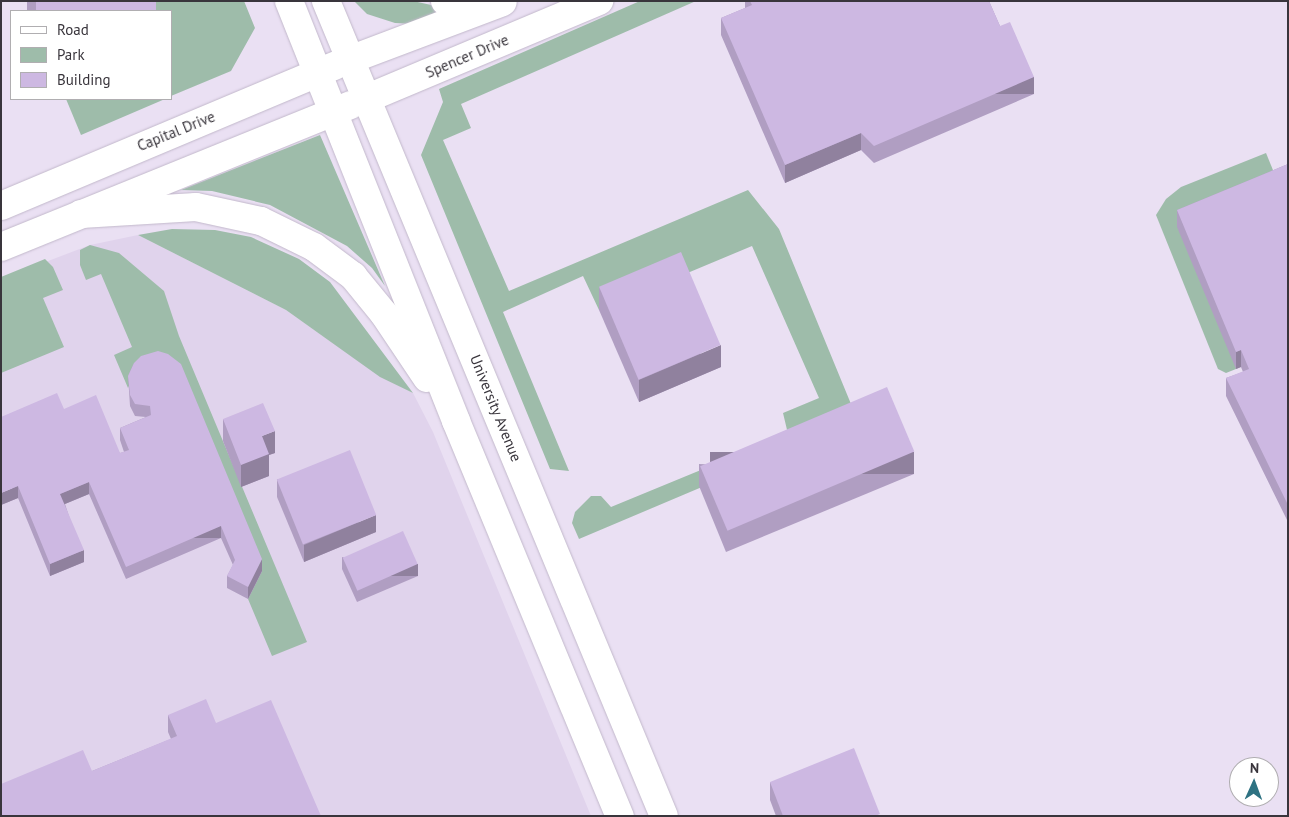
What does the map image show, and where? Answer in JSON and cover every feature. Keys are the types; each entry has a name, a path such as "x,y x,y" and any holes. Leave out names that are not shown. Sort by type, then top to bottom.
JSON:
{"main road":[{"path":"289,1 319,72 456,421 620,816"},
{"name":"University Avenue","path":"326,1 352,59 664,816"},
{"path":"445,1 493,1"},
{"path":"352,59 505,1"},
{"name":"Spencer Drive","path":"334,112 599,1"},
{"name":"Capital Drive","path":"1,206 352,59"},
{"path":"1,247 334,112"},
{"path":"81,214 196,207 221,210 261,221 314,247 353,276 384,314 456,421"}],"shaded area":[{"path":"138,235 286,310 380,376 413,393 433,432 591,816 1,816 1,279 90,245"}],"green space":[{"path":"151,1 244,1 255,28 231,71 172,96 172,10 151,10"},
{"path":"354,1 413,1 454,10 415,24 395,23 367,14"},
{"path":"640,1 696,1 461,104 471,128 443,140 509,291 748,190 779,229 858,421 579,539 572,523 575,512 591,496 601,496 611,507 788,434 783,413 819,398 752,246 599,310 583,276 503,312 569,471 550,469 421,155 443,102 439,89"},
{"path":"66,100 163,100 81,135"},
{"path":"320,135 385,286 372,268 347,246 270,205 212,191 181,190"},
{"path":"1266,153 1279,185 1236,369 1226,373 1218,369 1156,215 1166,199 1181,187"},
{"path":"172,229 215,230 251,237 299,259 330,282 413,393 380,377 286,310 138,235"},
{"path":"90,245 119,253 164,291 179,336 307,642 272,656 248,599 262,571 134,375 128,388 114,355 132,347 101,274 86,280 80,265 80,250"},
{"path":"45,259 53,267 63,290 43,298 64,347 1,373 1,277"}],"building":[{"path":"36,1 156,1 156,10 36,10"},
{"path":"750,1 989,1 1000,26 1010,22 1034,77 874,146 861,133 785,165 721,18 752,5"},
{"path":"1288,164 1288,505 1226,378 1249,369 1241,350 1236,352 1177,210"},
{"path":"681,252 720,345 639,380 599,287"},
{"path":"158,351 168,354 181,364 262,559 248,587 227,576 235,560 221,526 126,567 89,482 60,494 84,550 50,564 18,486 1,493 1,417 57,393 64,409 96,395 120,453 129,450 120,428 151,415 150,406 135,404 130,395 128,376 134,363 141,356"},
{"path":"887,387 914,451 727,531 700,466"},
{"path":"263,403 275,431 262,436 269,454 241,465 223,419"},
{"path":"350,450 376,515 303,544 277,480"},
{"path":"403,531 418,564 357,591 343,558"},
{"path":"206,699 216,723 271,700 321,816 1,816 1,784 83,750 92,771 177,736 168,715"},
{"path":"854,748 880,814 875,816 783,816 770,782"}]}
